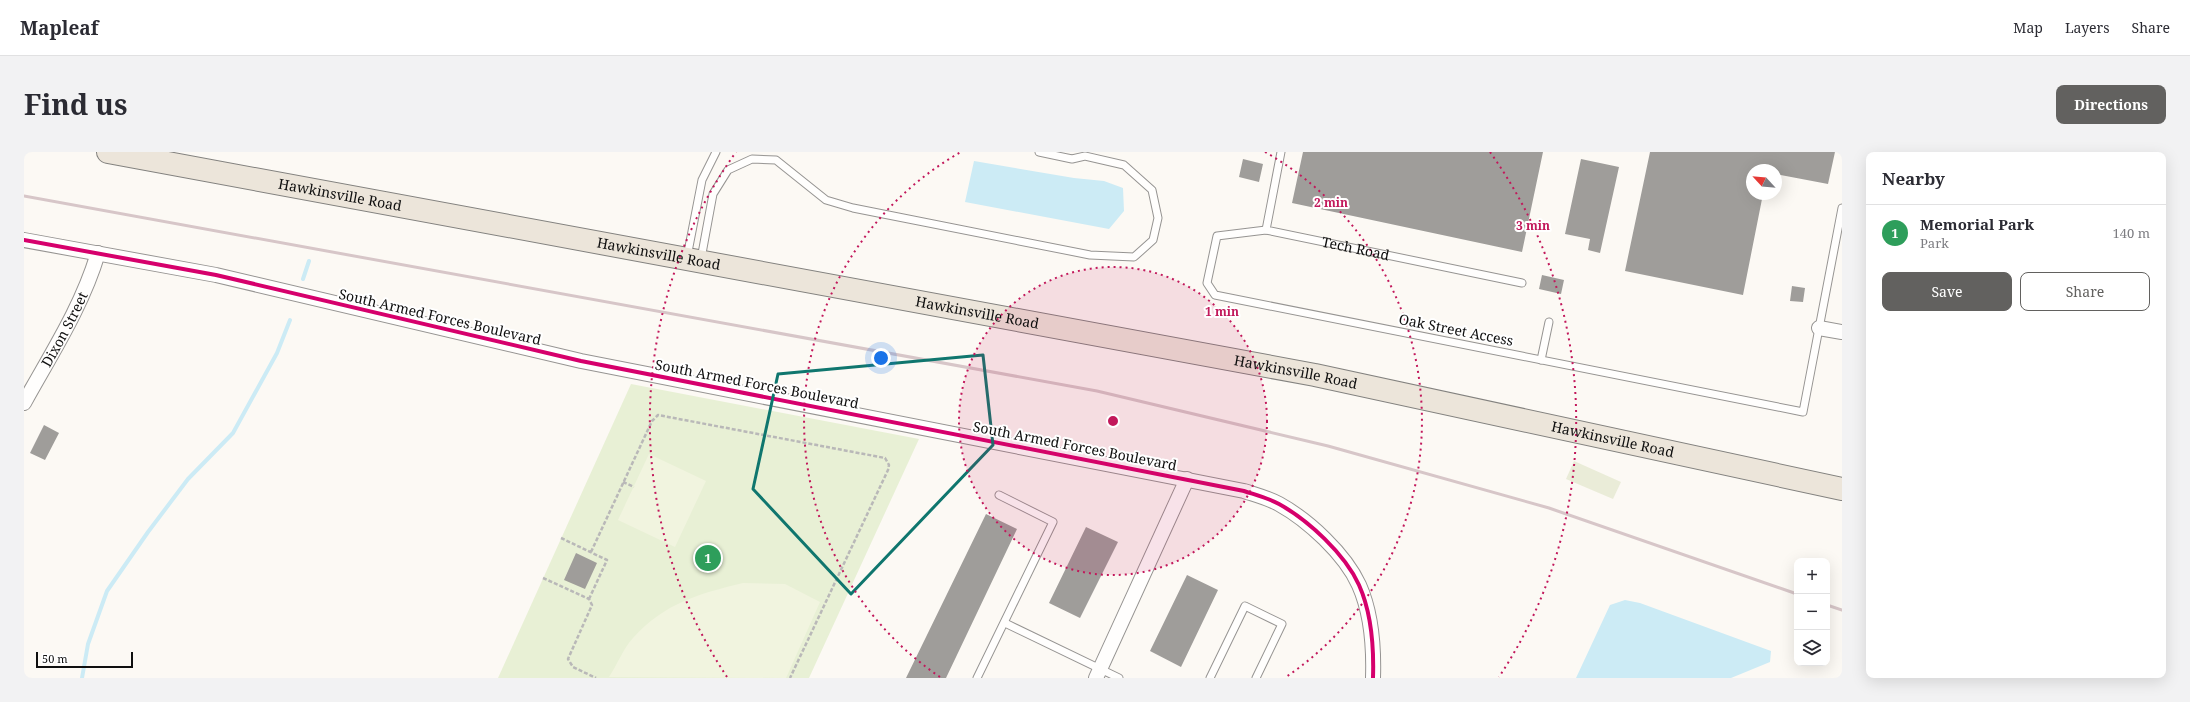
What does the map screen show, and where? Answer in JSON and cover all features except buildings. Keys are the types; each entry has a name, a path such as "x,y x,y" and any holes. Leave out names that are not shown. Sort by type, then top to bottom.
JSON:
{"main road":[{"name":"Hawkinsville Road","path":"108,152 1315,375 1842,489"}],"street":[{"name":"South Armed Forces Boulevard","path":"24,240 216,275 581,361 1244,491 1278,503 1303,519 1334,548 1359,584 1369,617 1374,650 1373,678"},
{"name":"Dixon Street","path":"24,402 78,307 89,283 98,253"},
{"path":"1819,328 1842,332"},
{"path":"1098,673 1187,479"}],"lane":[{"path":"694,260 702,180 716,152"},
{"path":"769,152 772,160"},
{"path":"694,260 713,194 728,170 752,158 776,160 826,200 853,208 1090,255 1134,257 1153,240 1158,218 1152,190 1124,165 1082,154 1072,159 1039,152"},
{"path":"1266,230 1281,152"},
{"path":"1819,328 1842,208"},
{"name":"Tech Road","path":"1266,230 1522,283"},
{"name":"Oak Street Access","path":"1266,230 1217,236 1207,283 1215,295 1803,412 1819,328"},
{"path":"1541,360 1549,322"},
{"path":"977,678 1053,522 999,495"},
{"path":"1210,678 1245,606 1282,624 1256,678"},
{"path":"1004,623 1098,673 1119,678"}],"path":[{"path":"591,552 652,421 658,415 882,456 888,461 888,470 790,678"},
{"path":"623,482 634,487"},
{"path":"562,538 607,560 589,599"},
{"path":"543,578 589,599 592,605 568,659 573,667 596,678"}],"highlighted area":[{"path":"983,355 993,445 851,594 753,489 778,374"}],"green space":[{"path":"631,384 919,439 809,678 498,678"},
{"path":"649,454 706,481 675,547 618,520"},
{"path":"1574,461 1621,482 1613,499 1566,479"},
{"path":"743,583 785,584 820,602 786,678 609,677 629,642 657,616 670,608 697,596"}],"water":[{"path":"974,161 1074,178 1104,181 1123,188 1124,211 1109,229 965,202"},
{"path":"1625,600 1640,603 1771,651 1770,662 1731,678 1576,678 1610,605"}],"waterway":[{"path":"303,279 309,261"},
{"path":"82,678 88,644 107,591 148,532 188,479 233,433 277,353 290,320"}],"railway":[{"path":"24,196 1097,391 1328,446 1549,508 1794,593"},
{"path":"1830,606 1842,610"}],"cycle path":[{"path":"24,240 216,275 581,361 1244,491 1257,495 1279,504 1302,519 1325,539 1353,573 1367,607 1373,654 1373,678"}],"place":[{"name":"Memorial Park","path":"708,558"}]}
